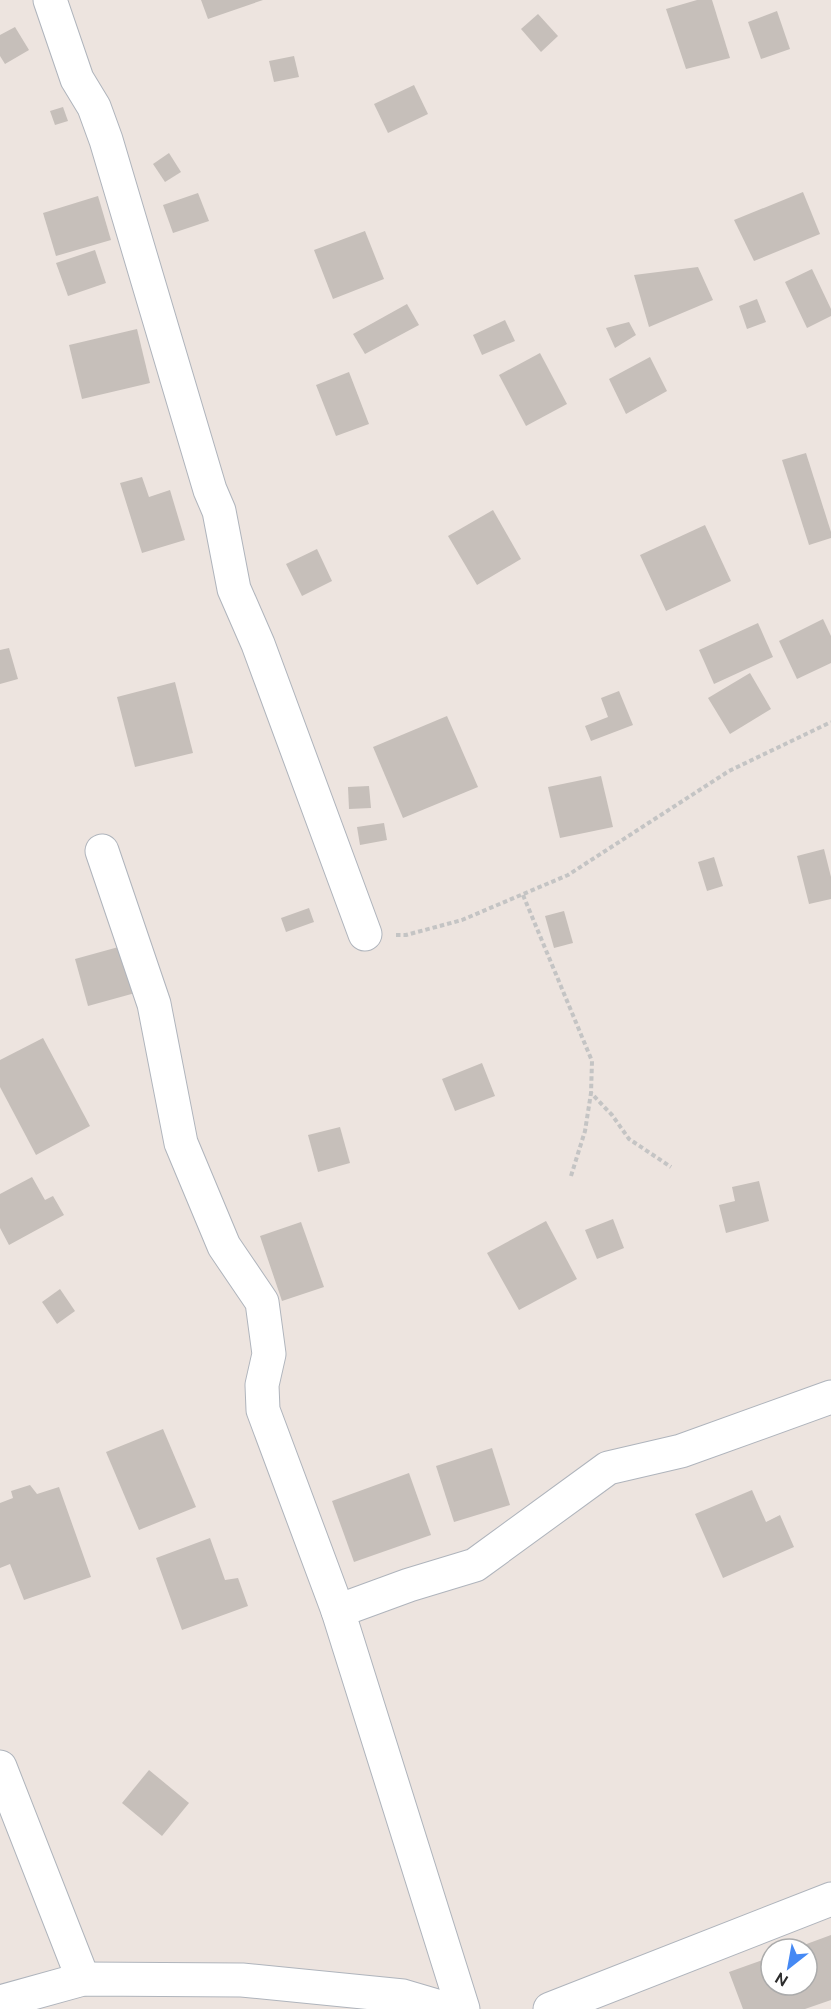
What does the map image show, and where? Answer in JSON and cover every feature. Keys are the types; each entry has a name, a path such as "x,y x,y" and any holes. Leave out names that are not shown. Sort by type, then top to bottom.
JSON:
{"street":[{"path":"50,0 77,79 94,107 132,222 210,490 219,511 234,589 258,644 365,934"},
{"path":"102,851 154,1004 181,1143 224,1246 262,1302 269,1354 262,1385 263,1410 338,1611 463,2009"},
{"path":"338,1611 409,1585 475,1565 608,1468 681,1451 831,1397"},
{"path":"0,1767 83,1978"},
{"path":"550,2009 831,1899"},
{"path":"0,2002 83,1978 242,1980 403,1996 447,2009"}],"path":[{"path":"365,934 406,935 462,920 568,875 729,771 831,722"},
{"path":"523,894 592,1061 591,1094 585,1131 571,1176"},
{"path":"591,1094 612,1115 629,1139 671,1167"}],"building":[{"path":"201,0 263,0 208,19"},
{"path":"697,0 712,0 730,58 686,69 666,9"},
{"path":"777,11 790,49 761,59 748,22"},
{"path":"538,14 558,36 541,52 521,29"},
{"path":"15,27 29,50 5,64 0,56 0,35"},
{"path":"294,56 299,77 274,82 269,61"},
{"path":"414,85 428,114 388,133 374,104"},
{"path":"63,107 68,121 55,125 50,111"},
{"path":"169,153 181,172 165,182 153,164"},
{"path":"803,192 820,234 754,261 734,220"},
{"path":"198,193 209,221 173,233 163,205"},
{"path":"98,196 111,240 56,256 43,213"},
{"path":"365,231 384,279 333,299 314,250"},
{"path":"95,250 106,283 68,296 56,263"},
{"path":"698,267 713,300 649,327 634,275"},
{"path":"812,269 831,309 831,316 807,328 785,282"},
{"path":"757,299 766,322 747,329 739,306"},
{"path":"407,304 419,325 365,354 353,334"},
{"path":"505,320 515,341 482,355 473,335"},
{"path":"629,322 636,335 615,348 606,328"},
{"path":"137,329 150,383 82,399 69,345"},
{"path":"540,353 567,404 526,426 499,375"},
{"path":"650,357 667,391 626,414 609,379"},
{"path":"349,372 369,424 336,436 316,385"},
{"path":"806,453 831,532 831,538 809,545 782,460"},
{"path":"142,477 149,497 170,490 185,540 142,553 120,483"},
{"path":"493,510 521,559 477,585 448,536"},
{"path":"705,525 731,581 666,611 640,555"},
{"path":"317,549 332,581 302,596 286,564"},
{"path":"823,619 831,636 831,663 797,679 779,641"},
{"path":"758,623 773,657 714,684 699,650"},
{"path":"9,648 18,679 0,684 0,650"},
{"path":"750,673 771,709 730,734 708,698"},
{"path":"175,682 193,753 135,767 117,697"},
{"path":"619,691 633,725 591,741 585,726 608,717 601,698"},
{"path":"447,716 478,787 403,818 373,747"},
{"path":"601,776 613,827 560,838 548,787"},
{"path":"369,786 371,808 349,809 348,787"},
{"path":"384,823 387,840 360,845 357,827"},
{"path":"824,849 831,877 831,899 809,904 797,856"},
{"path":"714,857 723,886 707,891 698,862"},
{"path":"309,908 314,922 286,932 281,918"},
{"path":"564,911 573,943 554,948 545,916"},
{"path":"133,943 146,990 88,1006 75,959"},
{"path":"43,1038 90,1126 36,1155 0,1087 0,1060"},
{"path":"482,1063 495,1096 455,1111 442,1079"},
{"path":"340,1127 350,1163 318,1172 308,1135"},
{"path":"32,1177 45,1200 53,1196 64,1215 9,1245 0,1228 0,1194"},
{"path":"759,1181 769,1221 726,1233 719,1205 735,1201 732,1187"},
{"path":"613,1219 624,1248 597,1259 585,1230"},
{"path":"546,1221 577,1279 519,1310 487,1253"},
{"path":"301,1222 324,1287 282,1301 260,1236"},
{"path":"60,1289 75,1311 57,1324 42,1302"},
{"path":"163,1429 196,1507 139,1530 106,1452"},
{"path":"492,1448 510,1505 454,1522 436,1466"},
{"path":"409,1473 431,1535 354,1562 332,1501"},
{"path":"30,1485 37,1494 59,1487 91,1577 24,1600 10,1564 0,1568 0,1503 13,1498 11,1491"},
{"path":"752,1490 766,1522 780,1515 794,1547 723,1578 695,1514"},
{"path":"210,1538 225,1580 238,1578 248,1606 182,1630 156,1558"},
{"path":"149,1770 189,1803 162,1836 122,1803"},
{"path":"831,1935 831,2000 805,2009 743,2009 729,1972 759,1961 759,1997 819,1997 819,1939"}]}
